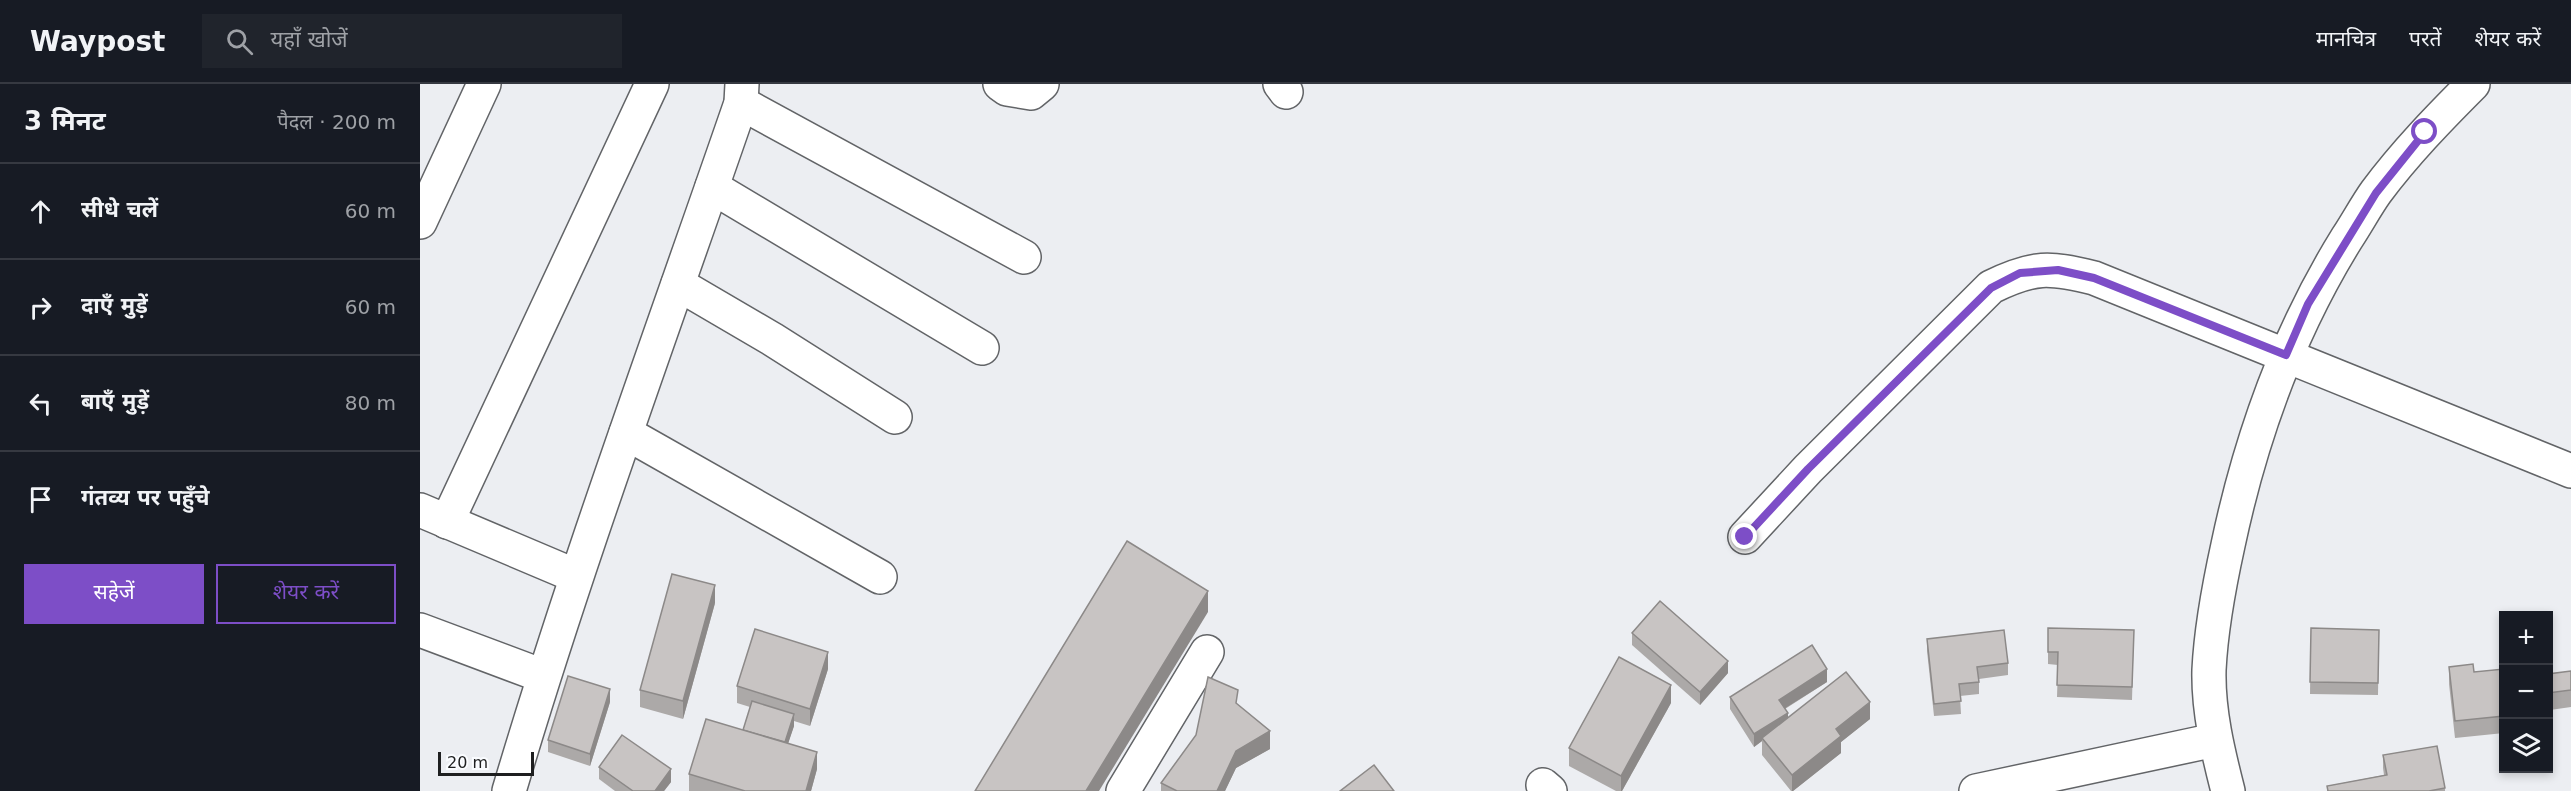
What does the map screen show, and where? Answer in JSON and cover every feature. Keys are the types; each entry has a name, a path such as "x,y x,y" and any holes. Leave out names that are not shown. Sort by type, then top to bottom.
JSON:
{"street":[{"path":"420,222 484,84"},
{"path":"576,576 434,516 652,84"},
{"path":"1000,84 1007,89 1031,93 1042,84"},
{"path":"2228,791 2215,740 2209,671 2219,589 2236,509 2258,428 2308,304 2376,193 2425,132 2473,84"},
{"path":"509,791 576,576 712,187 742,93 1024,257"},
{"path":"712,187 982,348"},
{"path":"1745,537 1808,469 1991,288 2020,273 2058,270 2094,278 2571,471"},
{"path":"678,284 772,339 896,417"},
{"path":"626,434 880,577"},
{"path":"420,630 543,676"},
{"path":"1123,791 1207,652"},
{"path":"1976,791 2215,740"}],"building":[{"path":"1127,541 1208,591 1086,791 975,791"},
{"path":"672,574 715,585 683,701 640,690"},
{"path":"1660,601 1728,661 1700,692 1632,633"},
{"path":"2048,628 2134,630 2132,687 2057,685 2058,652 2048,652"},
{"path":"2311,628 2379,630 2378,683 2310,682"},
{"path":"755,629 828,652 810,709 737,686"},
{"path":"2004,630 2008,663 1977,667 1979,682 1959,684 1961,701 1934,704 1927,639"},
{"path":"1812,645 1827,669 1779,700 1788,713 1754,734 1730,697"},
{"path":"1619,657 1671,685 1621,776 1569,748"},
{"path":"2473,664 2474,672 2499,670 2499,717 2455,721 2449,667"},
{"path":"2571,671 2571,690 2553,692 2553,673"},
{"path":"1846,672 1870,702 1836,729 1841,736 1792,775 1762,738"},
{"path":"568,676 610,689 590,754 548,740"},
{"path":"1208,677 1238,690 1236,703 1270,731 1236,751 1217,791 1177,791 1161,783 1196,735"},
{"path":"752,701 794,714 785,742 743,730"},
{"path":"706,719 817,752 806,791 745,791 689,774"},
{"path":"622,735 671,769 655,791 633,791 599,767"},
{"path":"2437,746 2445,788 2429,791 2328,791 2327,786 2387,775 2383,755"},
{"path":"1374,765 1394,791 1340,791"}],"route":[{"path":"1745,537 1808,469 1991,288 2020,273 2058,270 2094,278 2286,355 2308,304 2337,254 2376,193 2425,132"}]}
